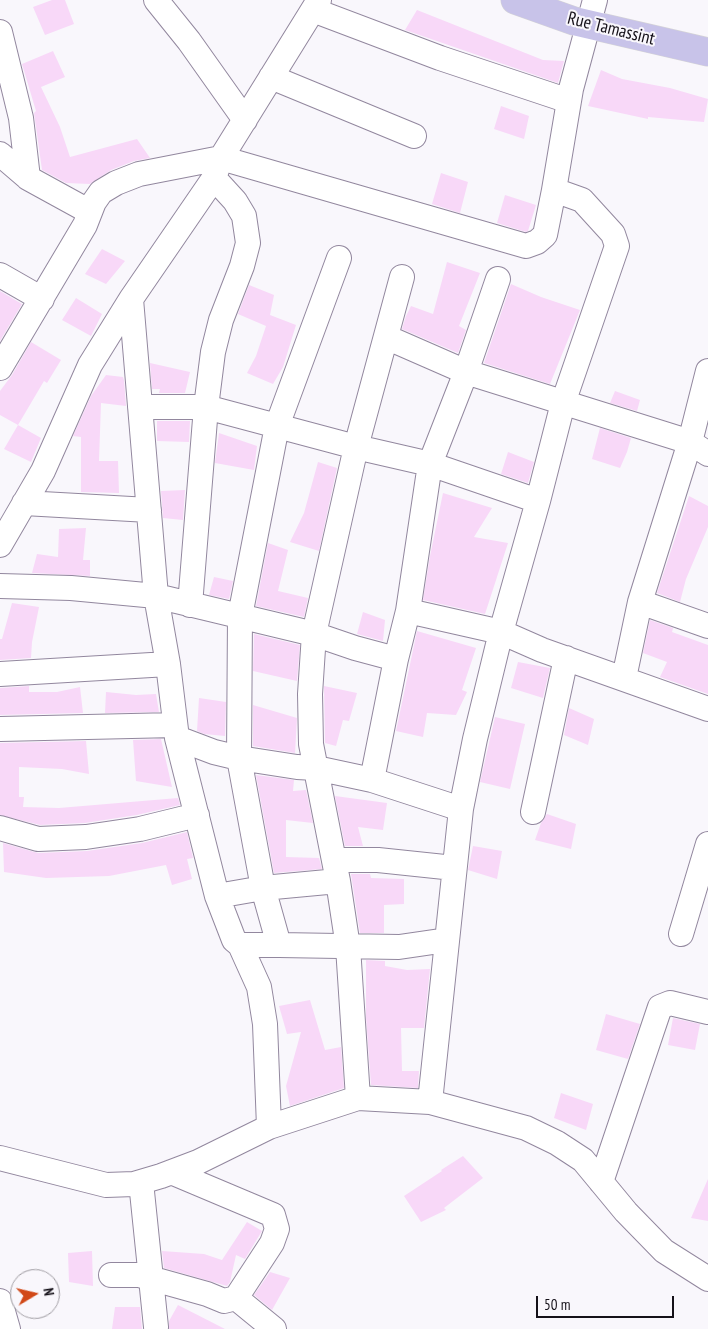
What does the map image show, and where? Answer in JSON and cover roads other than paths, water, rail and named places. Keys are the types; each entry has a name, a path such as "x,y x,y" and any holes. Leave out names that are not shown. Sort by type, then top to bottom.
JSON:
{"main road":[{"name":"Rue Tamassint","path":"515,0 574,21 592,12 708,52"}],"street":[{"path":"156,0 189,41 245,120"},
{"path":"0,545 42,471 90,365 131,298 218,168 245,120 316,5 440,58 569,100"},
{"path":"0,368 84,225 94,202 102,192 116,183 139,174 218,168 526,246 537,242 545,235 569,100 592,12"},
{"path":"0,32 21,118 28,178"},
{"path":"271,77 414,136"},
{"path":"0,154 28,178 90,212"},
{"path":"190,605 206,406 213,352 221,320 242,266 248,243 244,216 218,168"},
{"path":"430,1102 461,809 501,632 563,403 617,246 613,234 582,200 554,190"},
{"path":"278,944 262,888 239,758 240,616 277,426 339,258"},
{"path":"0,276 42,299"},
{"path":"358,1098 348,947 309,724 314,634 356,447 402,277"},
{"path":"372,780 396,659 408,611 430,464 466,372 498,279"},
{"path":"131,298 156,596 168,664 176,731 217,896 234,940 240,945 259,987 264,1015 269,1127"},
{"path":"386,337 466,372 699,448"},
{"path":"624,678 640,602 699,448 708,371"},
{"path":"140,407 206,406 356,447 430,464 538,501"},
{"path":"24,503 149,510"},
{"path":"0,586 71,588 156,596 314,634 396,659"},
{"path":"640,602 708,626"},
{"path":"408,611 501,632 566,658 708,709"},
{"path":"533,812 566,658"},
{"path":"0,674 168,664"},
{"path":"0,730 176,731 214,752 239,758 316,768 372,780 461,809"},
{"path":"0,828 38,839 86,836 140,829 197,815"},
{"path":"681,934 708,844"},
{"path":"217,896 262,888 378,860 454,868"},
{"path":"240,945 278,944 399,948 447,940"},
{"path":"601,1182 660,1007 670,1003 708,1012"},
{"path":"0,1158 106,1185 134,1184 198,1162 235,1142 269,1127 358,1098 430,1102 526,1128 557,1143 583,1160 626,1212 664,1251 708,1279"},
{"path":"110,1275 140,1275 207,1294 224,1301 236,1298 272,1243 277,1229 273,1215 171,1172"},
{"path":"141,1182 156,1327"},
{"path":"236,1298 274,1329"},
{"path":"0,1301 8,1329"}]}
